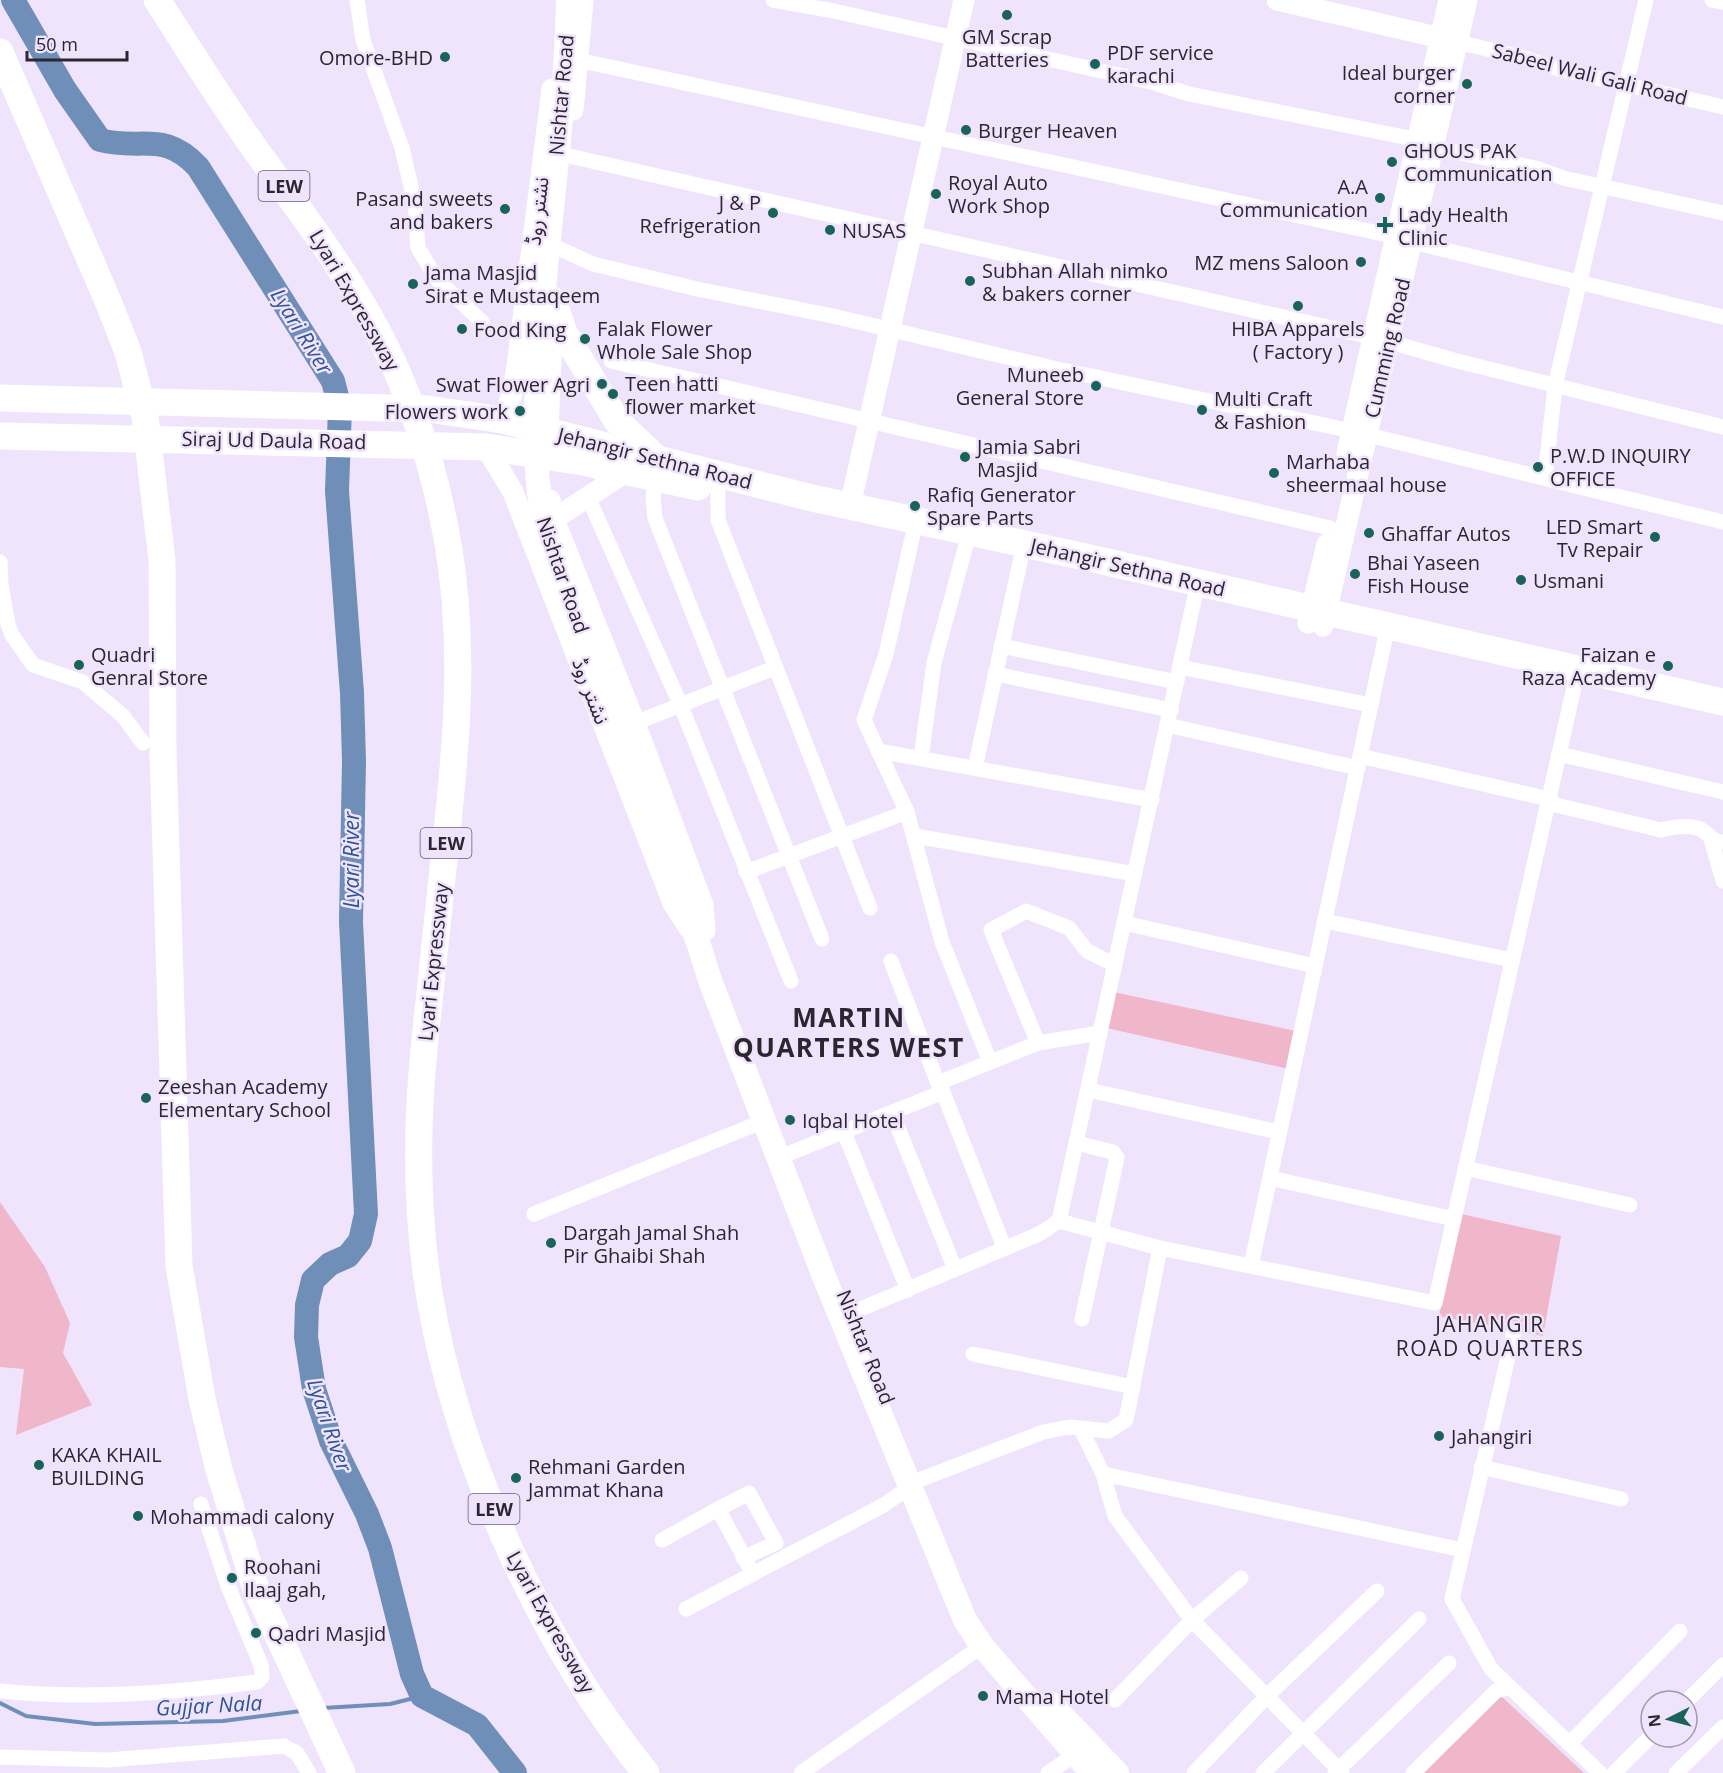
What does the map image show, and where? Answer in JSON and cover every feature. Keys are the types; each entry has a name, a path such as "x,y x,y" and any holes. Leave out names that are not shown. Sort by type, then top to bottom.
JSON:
{"highway":[{"name":"Lyari Expressway","path":"157,0 215,92 311,224 383,342 418,427 438,492 454,583 459,662 456,744 421,1085 420,1172 430,1297 450,1380 475,1461 508,1545 550,1629 597,1706 646,1773"},
{"path":"0,52 108,301 128,352 145,417 162,560 163,754 179,1266 207,1419 219,1470 255,1586 342,1773"},
{"path":"553,300 564,333 617,421 656,468"},
{"name":"Siraj Ud Daula Road","path":"0,398 111,399 428,409"},
{"name":"Jehangir Sethna Road","path":"428,409 502,420 545,443 626,472 656,468 718,492 1195,596 1317,617 1385,639 1723,718"},
{"name":"Siraj Ud Daula Road","path":"0,436 434,444"},
{"name":"Jehangir Sethna Road","path":"434,444 486,447 545,443 656,468 850,506 1317,617 1723,702"}],"main road":[{"name":"Nishtar Road","path":"567,0 567,52 547,236 536,387 536,480 547,538 679,883 702,931 790,1153 965,1620 982,1646 1092,1773"},
{"name":"Nishtar Road","path":"702,931 764,1121 914,1483 980,1623 1060,1714 1117,1773"}],"street":[{"path":"357,0 363,40 402,148 415,204 418,248 437,279 482,322"},
{"name":"نشتر روڈ","path":"502,420 512,394 517,366 558,45 558,0"},
{"name":"نشتر روڈ","path":"583,0 553,300 552,370 545,443 554,519 635,723 703,905 702,931"},
{"path":"772,0 956,38 1155,83 1189,94 1536,168 1563,178 1723,213"},
{"path":"850,506 964,0"},
{"path":"1277,0 1449,40"},
{"name":"Cumming Road","path":"1317,617 1427,144 1449,40 1449,0"},
{"name":"Cumming Road","path":"1449,40 1467,0"},
{"path":"1545,478 1555,386 1646,0"},
{"path":"1712,0 1723,2"},
{"name":"Sabeel Wali Gali Road","path":"1449,40 1525,58 1558,69 1723,107"},
{"path":"578,60 1404,240 1723,318"},
{"path":"569,156 1380,340 1723,428"},
{"path":"558,248 593,264 697,289 1359,433 1723,522"},
{"path":"611,360 1330,528"},
{"path":"517,366 552,370"},
{"name":"Cumming Road","path":"1317,617 1330,528 1359,433"},
{"name":"نشتر روڈ","path":"486,447 513,492 673,903 702,931"},
{"path":"656,468 653,497 655,518 822,939"},
{"path":"554,519 626,472"},
{"path":"718,492 718,520 840,837 870,908"},
{"path":"588,497 681,706 791,981"},
{"path":"913,534 886,654 864,720 907,812 942,942 990,1062"},
{"path":"921,758 934,663 966,545"},
{"path":"975,768 1021,558"},
{"path":"0,562 0,585 8,624 7,639 33,665 83,682 123,716 143,743"},
{"path":"851,1313 1039,1234 1059,1221 1195,596"},
{"path":"1251,1266 1385,639"},
{"path":"1001,645 1371,705"},
{"path":"635,723 774,668"},
{"path":"995,674 1359,762 1549,799 1556,806 1661,830 1676,826 1701,830 1717,841 1723,881"},
{"path":"1059,1221 1160,1248 1435,1303 1575,682"},
{"path":"878,751 1152,800"},
{"path":"1559,754 1723,792"},
{"path":"746,872 907,812"},
{"path":"915,836 1135,874"},
{"path":"1038,1042 991,930 1026,911 1069,928 1087,951 1115,965"},
{"path":"1325,921 1512,960"},
{"path":"1124,923 1315,966"},
{"path":"891,962 1004,1248"},
{"path":"790,1153 892,1113 990,1062 1038,1042 1100,1033"},
{"path":"1088,1090 1279,1132"},
{"path":"892,1113 955,1269"},
{"path":"534,1214 764,1121"},
{"path":"844,1132 908,1290"},
{"path":"1076,1143 1113,1152 1116,1155 1082,1319"},
{"path":"1465,1168 1630,1205"},
{"path":"1270,1178 1454,1218"},
{"path":"686,1609 884,1505 914,1483 1043,1432 1070,1426 1109,1431 1117,1428 1126,1420 1160,1248"},
{"path":"1514,1331 1452,1599 1491,1669 1600,1773"},
{"path":"973,1354 1133,1387"},
{"path":"1081,1429 1104,1474 1115,1516 1192,1620 1303,1732 1338,1772 1449,1663"},
{"path":"1481,1467 1621,1500"},
{"path":"1104,1474 1463,1550"},
{"path":"662,1540 749,1493 776,1543 743,1558"},
{"path":"0,1691 90,1696 140,1694 257,1682 262,1677 261,1665 228,1586 201,1504"},
{"path":"718,1509 753,1574"},
{"path":"1115,1700 1192,1620 1241,1578"},
{"path":"1194,1773 1267,1696 1377,1591"},
{"path":"1263,1773 1419,1619"},
{"path":"1569,1744 1680,1630"},
{"path":"801,1773 982,1646"},
{"path":"1699,1689 1723,1665"},
{"path":"1413,1773 1496,1691 1510,1688"},
{"path":"1676,1773 1723,1727"},
{"path":"0,1757 67,1761 126,1760 284,1746 297,1754 309,1773"},
{"path":"1614,1773 1639,1748"},
{"path":"1047,1773 1075,1755"}],"shaded area":[{"path":"1109,991 1301,1032 1293,1070 1102,1027"},
{"path":"0,1202 45,1267 70,1323 63,1353 92,1405 16,1435 24,1369 0,1367"},
{"path":"1461,1214 1561,1236 1543,1336 1439,1316"},
{"path":"1501,1696 1584,1773 1424,1773"}],"waterway":[{"name":"Lyari River","path":"13,0 65,90 100,140 115,143 163,145 174,149 198,167 333,381 340,408 337,491 352,693 354,761 351,922 366,1214 360,1241 348,1256 330,1264 313,1280 307,1305 306,1337 314,1389 331,1441 367,1514 380,1548 412,1674 422,1696 477,1725 515,1773"},
{"name":"Gujjar Nala","path":"323,1708 390,1704 422,1696"},
{"name":"Gujjar Nala","path":"0,1703 26,1716 95,1724 223,1721 301,1711"}],"place":[{"name":"GM Scrap Batteries","path":"1007,15"},
{"name":"Omore-BHD","path":"445,57"},
{"name":"PDF service karachi","path":"1095,64"},
{"name":"Ideal burger corner","path":"1467,84"},
{"name":"Burger Heaven","path":"966,130"},
{"name":"GHOUS PAK Communication","path":"1392,162"},
{"name":"Royal Auto Work Shop","path":"936,194"},
{"name":"A.A Communication","path":"1380,198"},
{"name":"Pasand sweets and bakers","path":"505,209"},
{"name":"J & P Refrigeration","path":"773,213"},
{"name":"Lady Health Clinic","path":"1385,225"},
{"name":"NUSAS","path":"830,230"},
{"name":"MZ mens Saloon","path":"1361,262"},
{"name":"Subhan Allah nimko & bakers corner","path":"970,281"},
{"name":"Jama Masjid Sirat e Mustaqeem","path":"413,284"},
{"name":"HIBA Apparels ( Factory )","path":"1298,306"},
{"name":"Food King","path":"462,329"},
{"name":"Falak Flower Whole Sale Shop","path":"585,339"},
{"name":"Swat Flower Agri","path":"602,384"},
{"name":"Muneeb General Store","path":"1096,386"},
{"name":"Teen hatti flower market","path":"613,394"},
{"name":"Multi Craft & Fashion","path":"1202,410"},
{"name":"Flowers work","path":"520,411"},
{"name":"Jamia Sabri Masjid","path":"965,457"},
{"name":"P.W.D INQUIRY OFFICE","path":"1538,467"},
{"name":"Marhaba sheermaal house","path":"1274,473"},
{"name":"Rafiq Generator Spare Parts","path":"915,506"},
{"name":"Ghaffar Autos","path":"1369,533"},
{"name":"LED Smart Tv Repair","path":"1655,537"},
{"name":"Bhai Yaseen Fish House","path":"1355,574"},
{"name":"Usmani","path":"1521,580"},
{"name":"Quadri Genral Store","path":"79,665"},
{"name":"Faizan e Raza Academy","path":"1668,666"},
{"name":"Zeeshan Academy Elementary School","path":"146,1098"},
{"name":"Iqbal Hotel","path":"790,1120"},
{"name":"Dargah Jamal Shah Pir Ghaibi Shah","path":"551,1243"},
{"name":"Jahangiri","path":"1439,1436"},
{"name":"KAKA KHAIL BUILDING","path":"39,1465"},
{"name":"Rehmani Garden Jammat Khana","path":"516,1478"},
{"name":"Mohammadi calony","path":"138,1516"},
{"name":"Roohani Ilaaj gah,","path":"232,1578"},
{"name":"Qadri Masjid","path":"256,1633"},
{"name":"Mama Hotel","path":"983,1696"}],"district":[{"name":"MARTIN QUARTERS WEST","path":"849,1032"},
{"name":"JAHANGIR ROAD QUARTERS","path":"1490,1336"}]}
